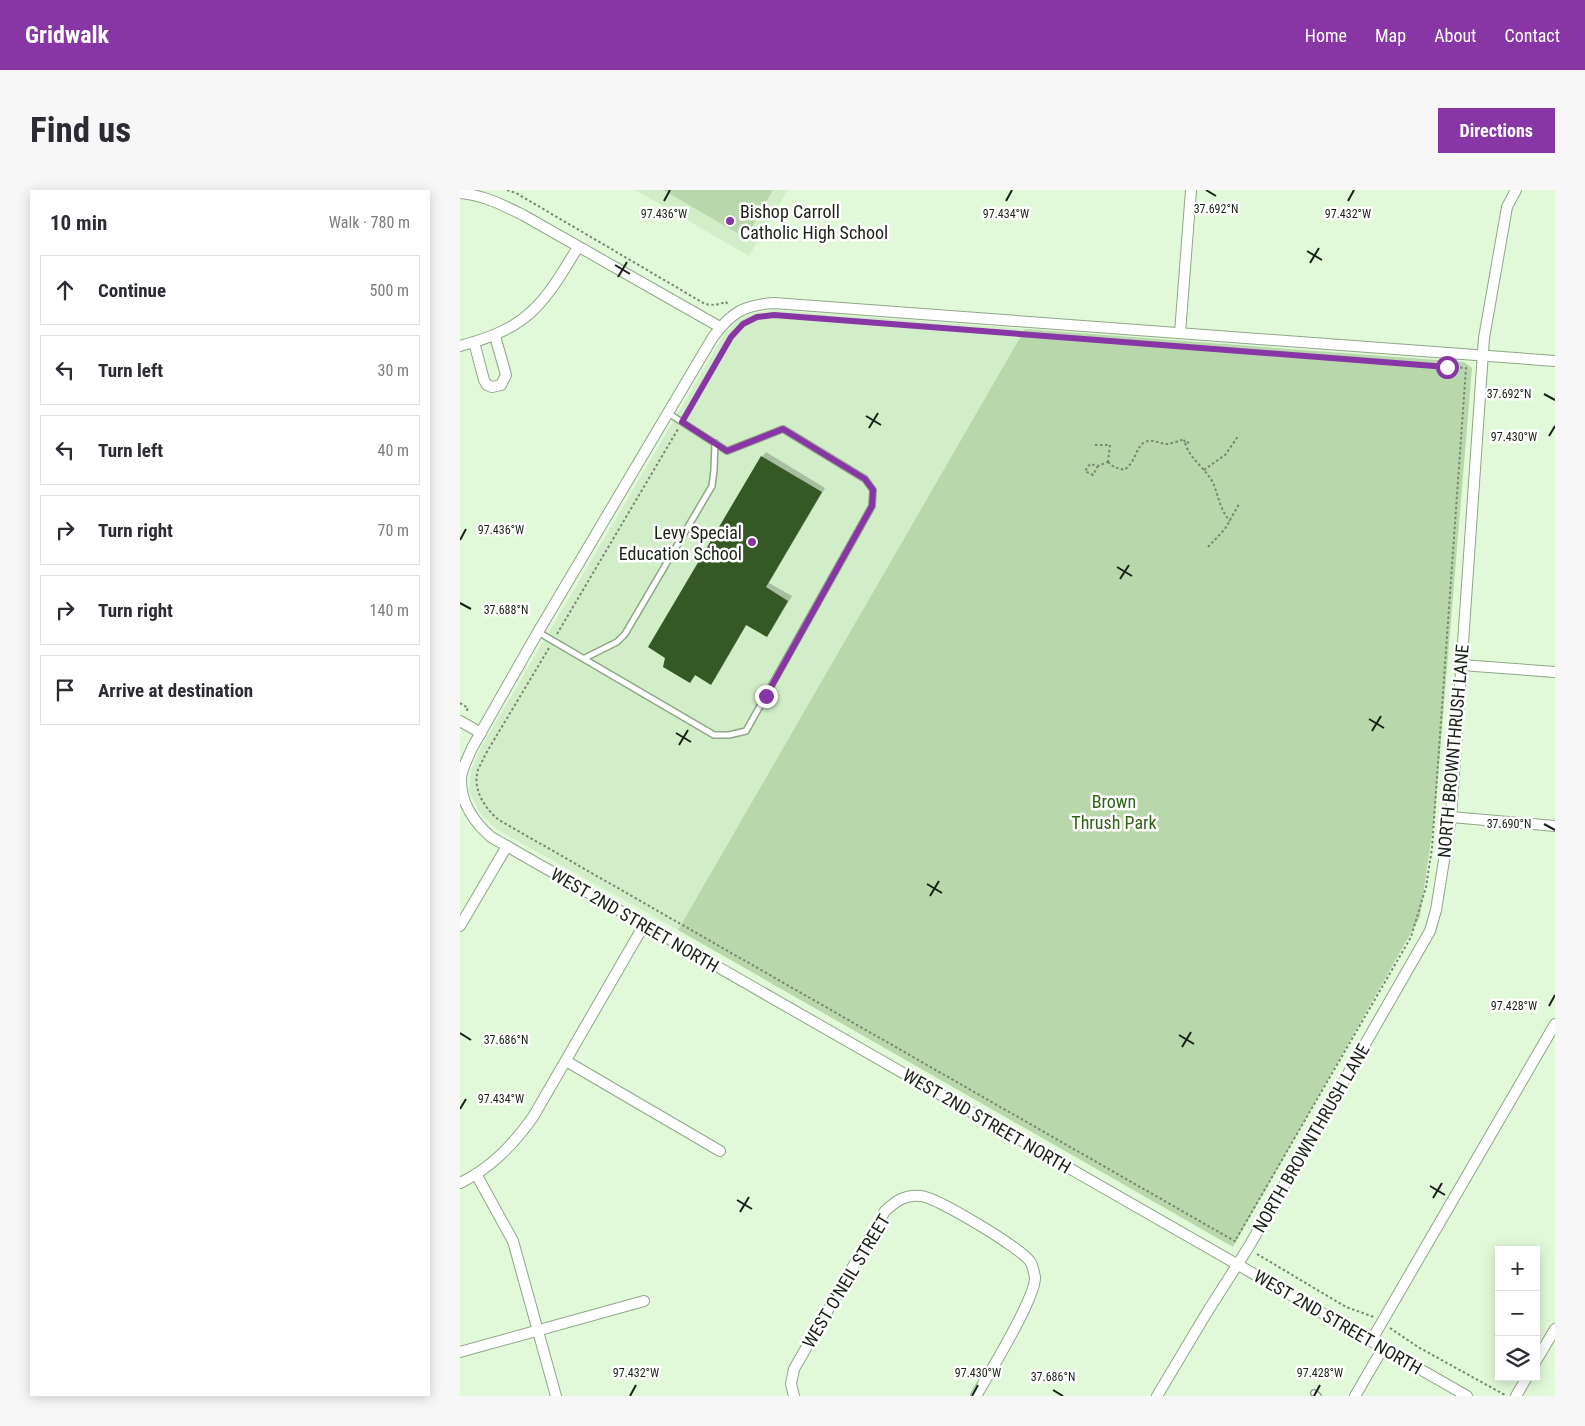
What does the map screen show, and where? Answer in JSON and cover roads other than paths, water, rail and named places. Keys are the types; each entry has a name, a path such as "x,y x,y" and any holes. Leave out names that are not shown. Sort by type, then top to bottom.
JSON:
{"street":[{"path":"1191,190 1180,333 1555,361"},
{"name":"NORTH BROWNTHRUSH LANE","path":"1157,1396 1238,1265 1430,931 1436,910 1451,817 1484,338 1507,207 1516,190"},
{"path":"460,193 476,196 507,207 720,328"},
{"path":"460,346 495,336 528,316 557,281 578,247"},
{"name":"WEST 2ND STREET NORTH","path":"1180,333 774,303 748,306 735,313 720,328 708,345 538,632 481,733 464,766 461,779 467,809 477,824 492,837 507,846 1467,1396"},
{"path":"474,342 484,380 487,385 496,386 501,384 506,375 495,336"},
{"path":"1461,665 1555,672"},
{"path":"460,721 481,733"},
{"path":"1451,817 1555,826"},
{"path":"460,926 507,846"},
{"path":"460,1184 495,1161 516,1141 533,1118 644,925"},
{"path":"1371,1341 1555,1024"},
{"path":"566,1061 720,1151"},
{"path":"476,1174 513,1241 556,1396"},
{"name":"WEST O'NEIL STREET","path":"794,1396 791,1384 794,1369 885,1212 896,1200 908,1196 924,1196 961,1215 1013,1246 1031,1262 1035,1279 1030,1297 976,1396"},
{"path":"460,1352 644,1301"},
{"path":"1540,1354 1555,1328"},
{"path":"1355,1396 1384,1348"},
{"path":"1516,1396 1525,1381"}],"lane":[{"path":"538,632 714,735 729,735 746,731 872,506 873,490 865,479 783,429 727,451 668,413"},
{"path":"584,658 617,642 626,634 712,486 715,443"}],"place":[{"name":"Bishop Carroll Catholic High School","path":"730,221"},
{"name":"Levy Special Education School","path":"752,542"}],"park label":[{"name":"Brown Thrush Park","path":"1114,811"}]}
